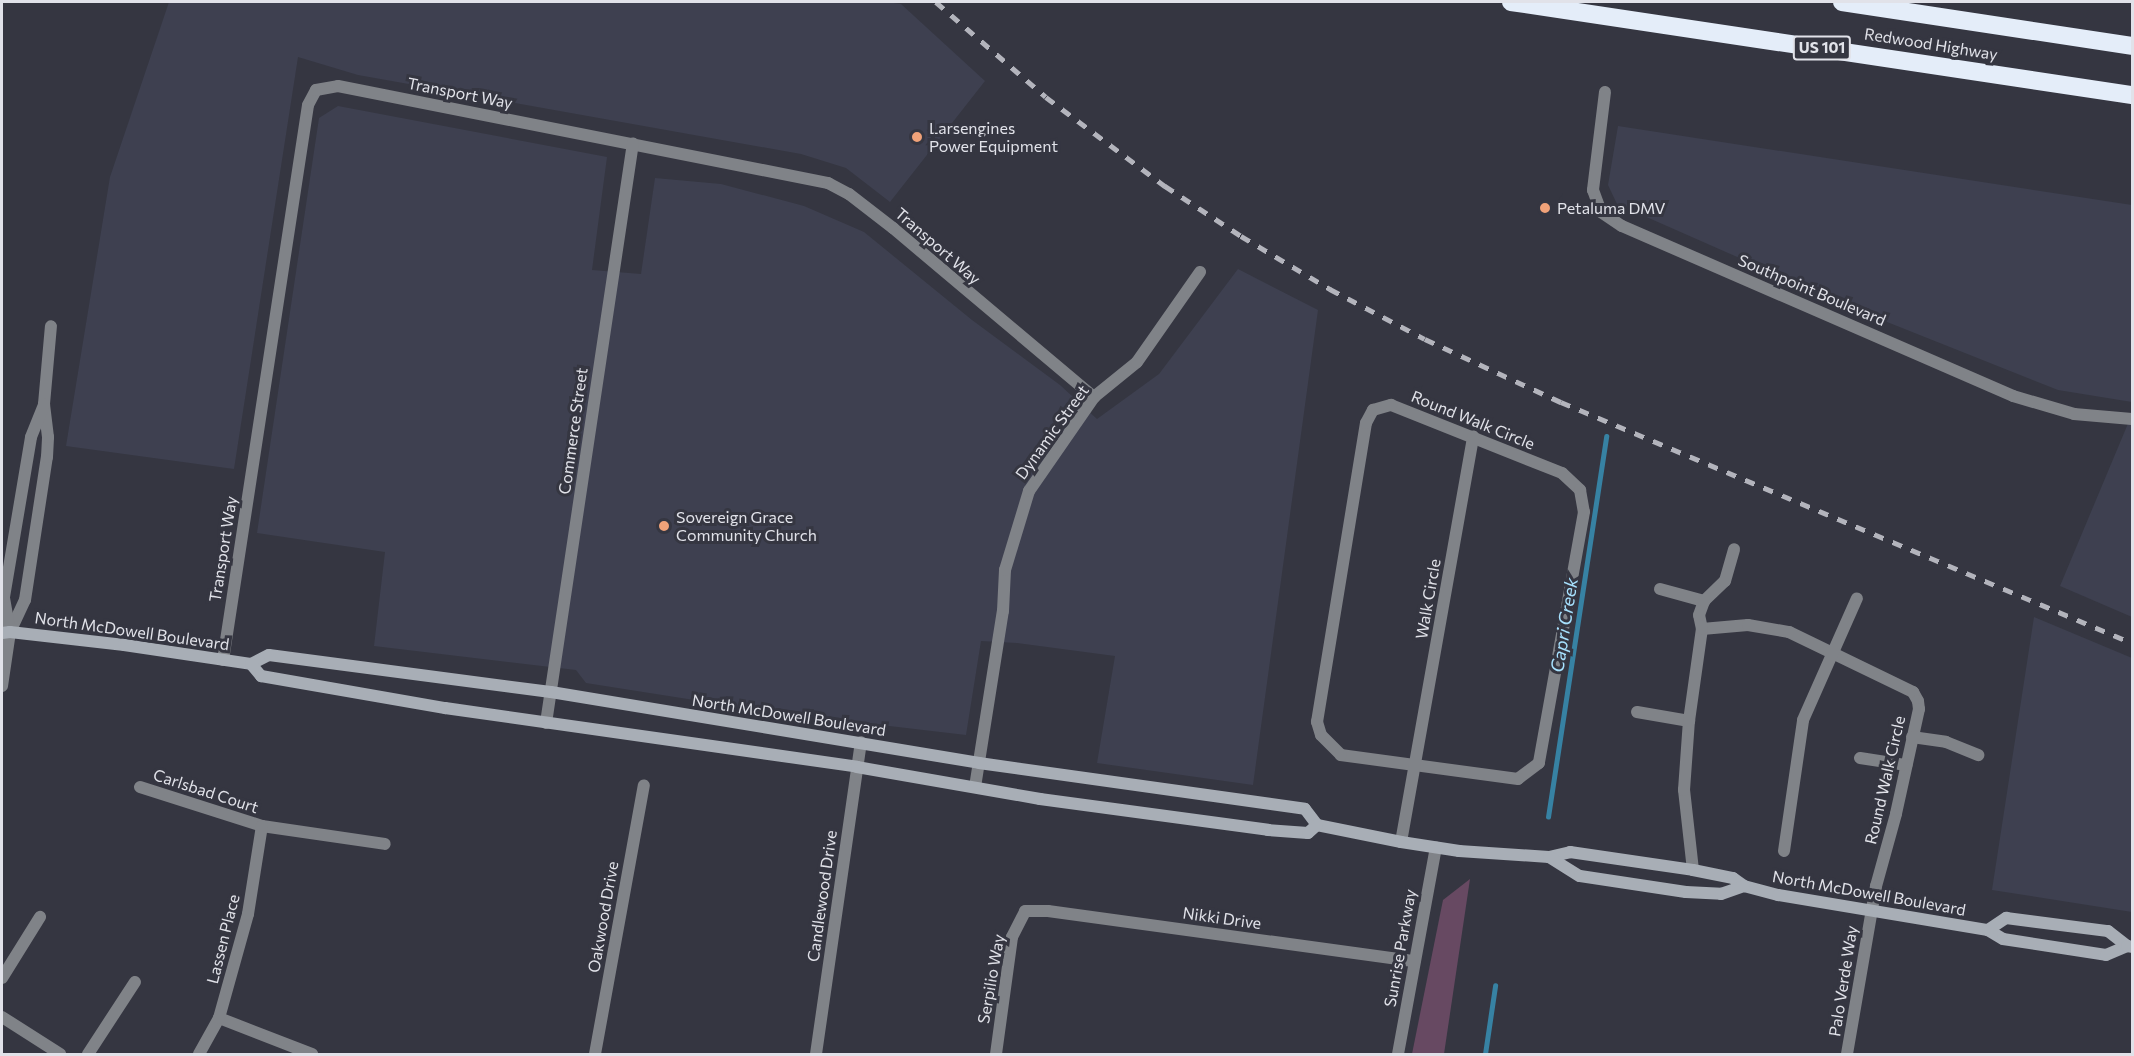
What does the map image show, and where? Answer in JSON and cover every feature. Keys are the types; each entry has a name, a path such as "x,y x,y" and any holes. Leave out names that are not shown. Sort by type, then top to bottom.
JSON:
{"highway":[{"name":"Redwood Highway","path":"1511,2 2133,95"},
{"name":"Redwood Highway","path":"1842,2 2133,46"}],"main road":[{"name":"North McDowell Boulevard","path":"4,631 251,664 269,655 551,692 979,763 1305,808 1317,825 1401,842 1549,857 1570,852 1693,870 1732,878 1744,886 1798,899 1988,930 2003,939 2106,955 2130,946"},
{"name":"North McDowell Boulevard","path":"251,664 261,676 546,723 858,767 1040,799 1268,830 1308,833 1317,825"},
{"name":"North McDowell Boulevard","path":"1549,857 1580,876 1686,892 1721,894 1744,886"},
{"name":"North McDowell Boulevard","path":"1988,930 2006,918 2018,919 2108,931 2130,946"}],"street":[{"name":"Transport Way","path":"223,660 308,105 316,90 338,86 828,183 849,194 893,228 1094,398"},
{"name":"Southpoint Boulevard","path":"1605,92 1593,190 1601,212 1622,226 2013,396 2074,414 2133,419"},
{"name":"Commerce Street","path":"546,723 633,143"},
{"name":"Dynamic Street","path":"975,787 1003,611 1005,570 1025,501 1094,398 1137,362 1200,272"},
{"path":"4,631 25,600 27,589 47,457 48,437 44,404 51,326"},
{"path":"2,686 4,597 31,437 44,404"},
{"name":"Round Walk Circle","path":"1391,405 1562,473 1580,490 1584,512 1539,763 1518,779 1415,767 1341,755 1321,735 1317,722 1365,423 1373,410 1391,405"},
{"name":"Walk Circle","path":"1415,767 1473,436"},
{"path":"1693,870 1684,790 1689,721 1702,629 1699,620 1704,601 1725,581 1734,549"},
{"path":"1660,589 1704,601"},
{"path":"1784,851 1803,720 1857,598"},
{"name":"Round Walk Circle","path":"1702,629 1748,625 1789,632 1913,692 1918,700 1919,710 1871,912"},
{"path":"1637,711 1689,721"},
{"path":"1912,737 1946,742 1978,755"},
{"name":"Candlewood Drive","path":"816,1054 861,742"},
{"path":"1860,758 1906,765"},
{"path":"1401,842 1415,767"},
{"name":"Oakwood Drive","path":"595,1054 644,785"},
{"name":"Carlsbad Court","path":"140,787 262,826 385,844"},
{"name":"Lassen Place","path":"199,1054 219,1018 248,914 262,826"},
{"name":"Sunrise Parkway","path":"1398,1054 1436,847"},
{"name":"Nikki Drive","path":"1025,911 1048,911 1415,962"},
{"name":"Serpilio Way","path":"996,1054 1012,937 1025,911"},
{"name":"Palo Verde Way","path":"1847,1054 1871,912"},
{"path":"2,978 40,917"},
{"path":"88,1054 135,982"},
{"path":"2,1017 60,1054"},
{"path":"219,1018 312,1054"}],"shaded area":[{"path":"169,2 886,2 901,4 985,81 890,202 846,168 801,154 358,75 298,57 234,469 66,446 110,177"},
{"path":"338,106 607,157 592,270 641,274 655,178 721,184 804,206 864,232 972,320 1060,385 1097,419 1159,374 1238,269 1318,310 1253,785 1097,763 1115,656 1017,643 981,641 966,735 770,712 586,683 576,670 374,646 385,552 257,533 319,118"},
{"path":"1618,126 2132,205 2132,402 2058,390 1862,312 1617,204 1608,185"},
{"path":"2132,414 2132,617 2060,586"},
{"path":"2034,617 2132,658 2132,912 1992,890"},
{"path":"1470,879 1444,1054 1412,1054 1443,900"}],"waterway":[{"name":"Capri Creek","path":"1548,817 1606,436"},
{"name":"Capri Creek","path":"1485,1054 1495,986"}],"railway":[{"path":"936,2 1046,97 1165,186 1241,236 1330,289 1425,339 1561,402 2132,643"}],"place":[{"name":"Larsengines Power Equipment","path":"917,137"},
{"name":"Petaluma DMV","path":"1545,208"},
{"name":"Sovereign Grace Community Church","path":"664,526"}]}
